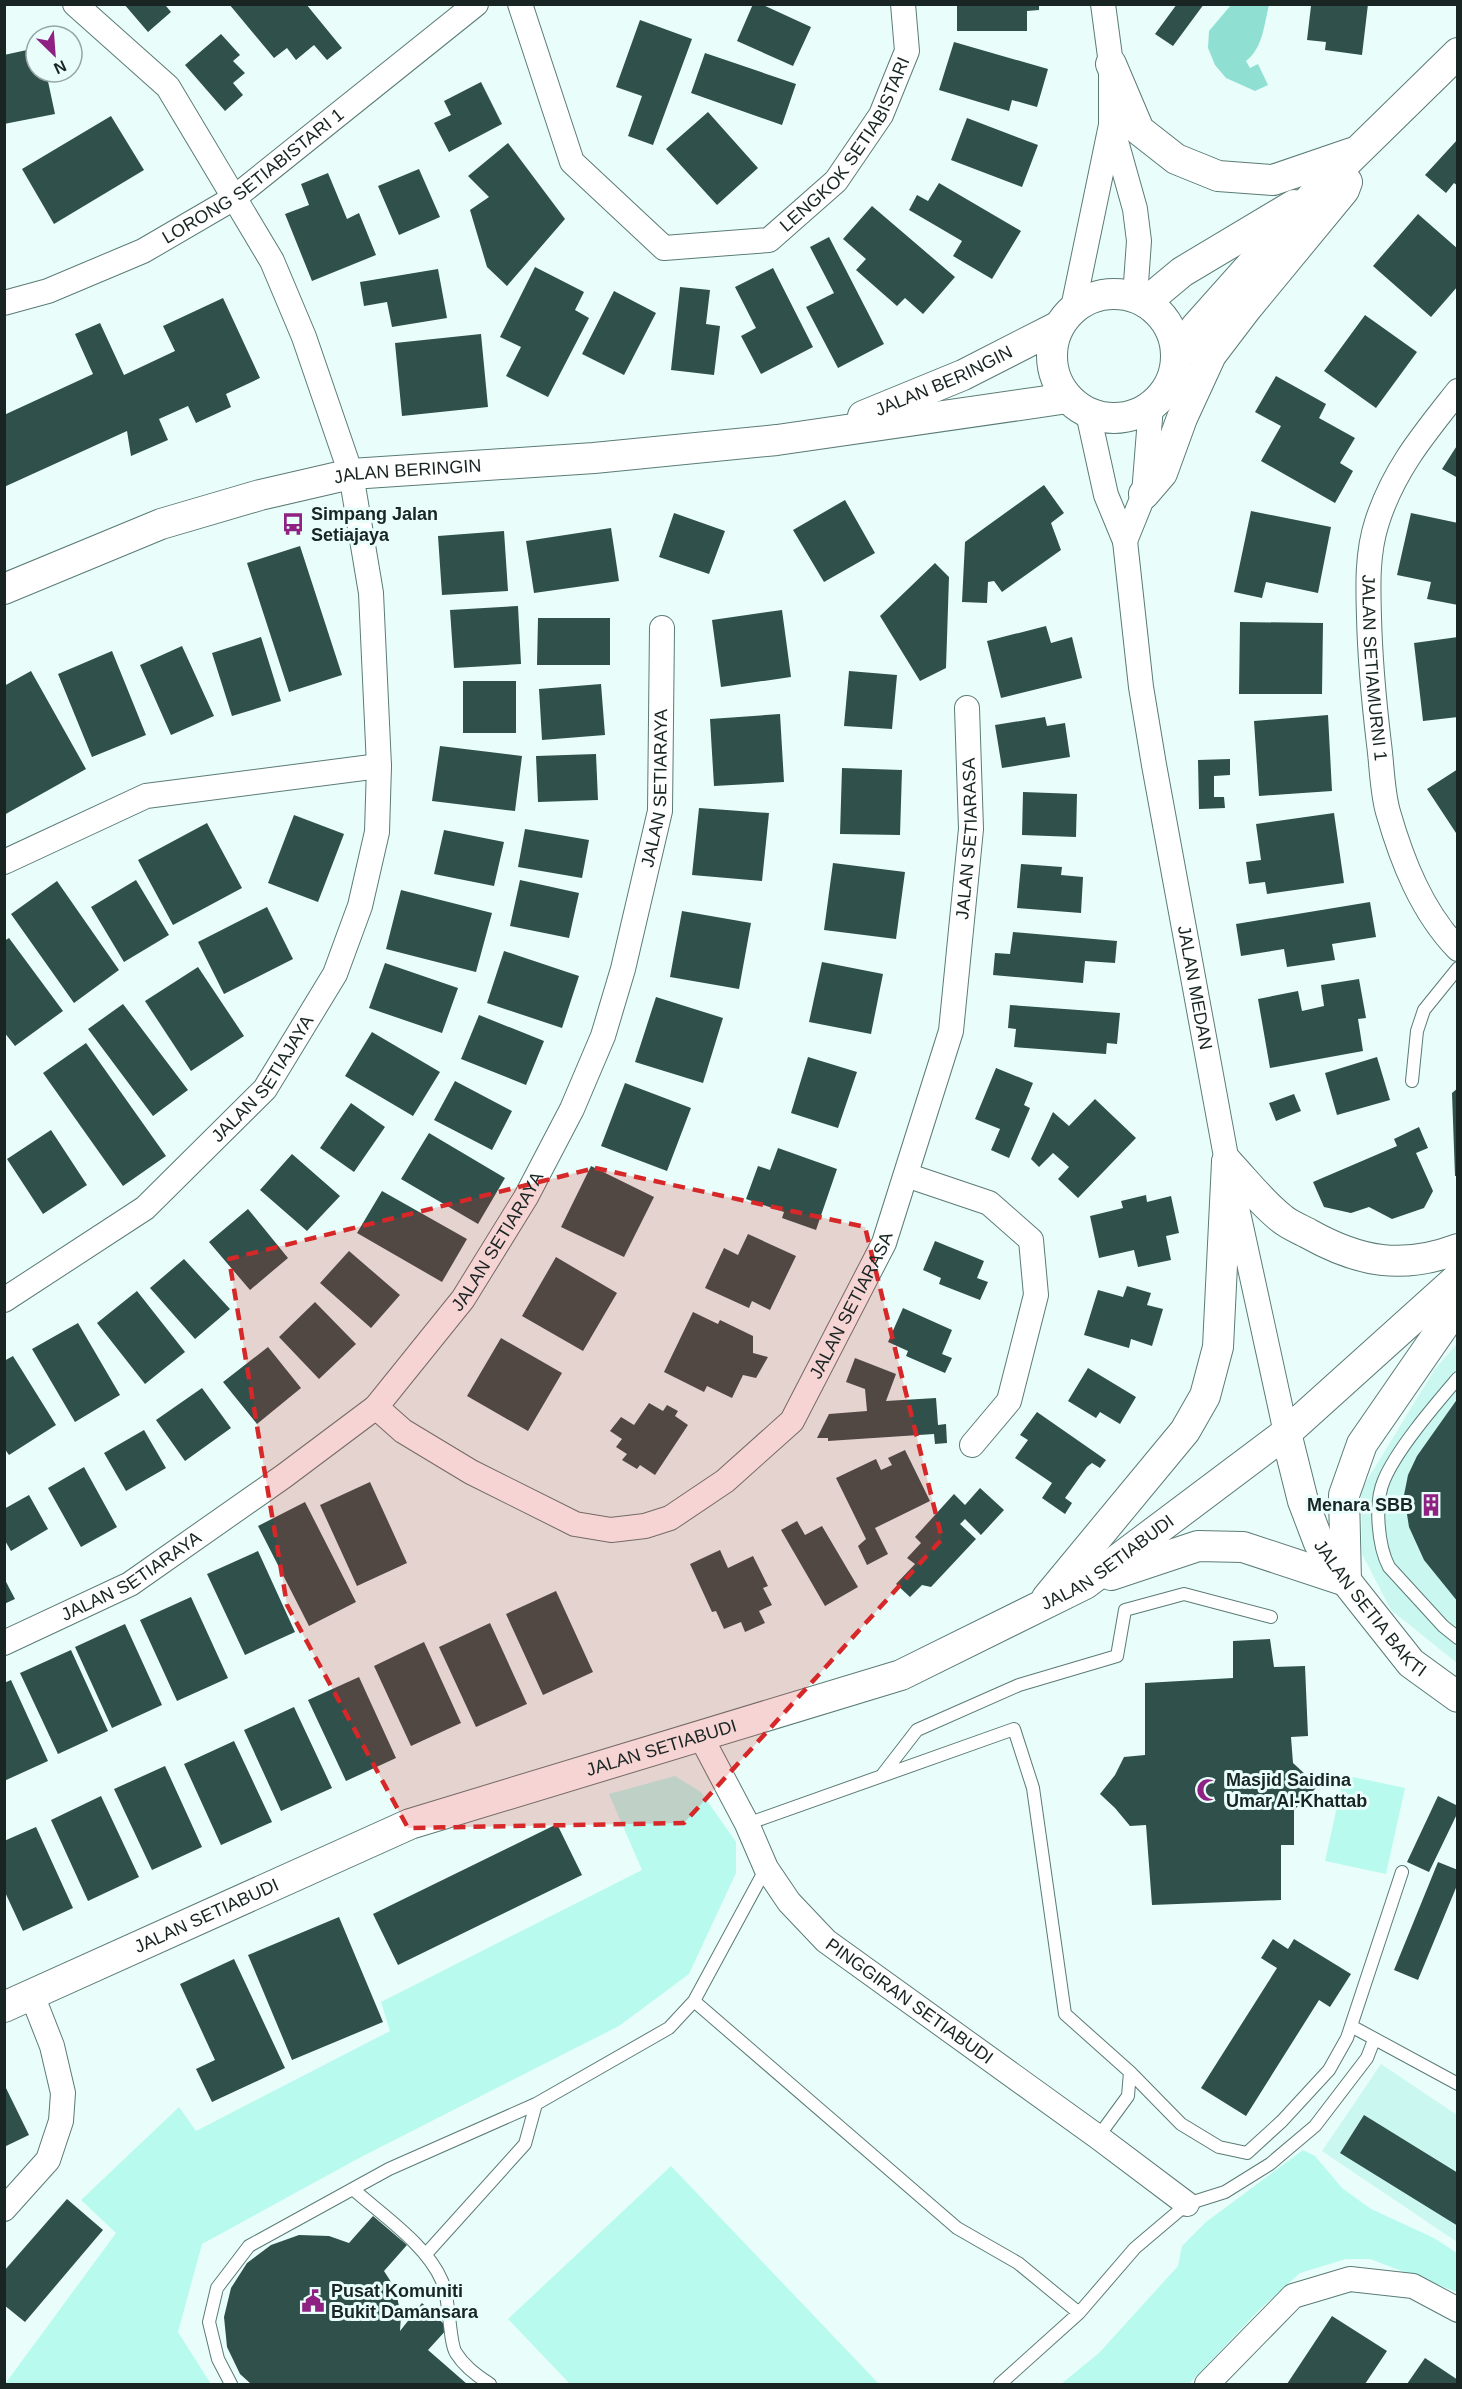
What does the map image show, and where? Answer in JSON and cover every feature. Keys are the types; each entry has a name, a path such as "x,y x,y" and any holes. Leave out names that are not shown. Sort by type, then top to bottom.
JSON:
{"street":[{"name":"JALAN SETIAJAYA","path":"4,1300 145,1208 265,1089 335,974 360,906 377,832 379,766 371,593 351,474 304,337 277,272 168,87 75,4"},
{"name":"LORONG SETIABISTARI 1","path":"4,303 48,291 143,251 234,198 476,4"},
{"name":"LENGKOK SETIABISTARI","path":"520,4 572,162 664,248 769,240 836,182 881,115 907,51 903,4"},
{"path":"1103,4 1111,64 1111,125 1066,317 1052,344 1051,363 1057,382 1078,406 1113,418 1126,417 1151,406 1169,385 1176,359 1196,327 1320,189 1458,53"},
{"path":"1111,64 1139,130 1176,159 1218,176 1273,180 1358,151"},
{"path":"1111,125 1135,209 1139,241 1140,299"},
{"path":"1144,494 1162,473 1182,418 1211,355 1344,190 1358,151"},
{"path":"1140,299 1320,189"},
{"path":"1066,317 1086,299 1102,294 1119,293 1140,299 1159,312 1169,326 1175,342 1176,359"},
{"name":"JALAN BERINGIN","path":"827,432 963,375 1066,317"},
{"name":"JALAN SETIAMURNI 1","path":"1453,937 1418,892 1400,851 1387,809 1371,671 1368,572 1376,524 1393,479 1422,436 1458,391"},
{"name":"JALAN BERINGIN","path":"4,589 161,524 260,495 351,474 594,458 1078,406"},
{"name":"JALAN MEDAN","path":"1078,406 1106,495 1125,541 1141,687 1154,765 1227,1162 1286,1433"},
{"name":"JALAN MEDAN","path":"1125,541 1144,494 1151,406"},
{"name":"JALAN SETIARAYA","path":"4,1643 129,1584 284,1476 376,1407 463,1299 526,1197 572,1109 603,1036 623,969 660,811 663,628"},
{"name":"JALAN SETIARASA","path":"376,1407 403,1431 471,1472 575,1524 611,1530 645,1526 670,1518 725,1481 792,1422 884,1243 951,1031 970,829 967,708"},
{"path":"4,862 146,796 379,766"},
{"path":"1227,1162 1282,1220 1339,1250 1377,1261 1414,1260 1458,1249"},
{"path":"1042,1605 1185,1431 1205,1396 1218,1347 1227,1162"},
{"path":"906,1175 989,1203 1031,1240 1036,1295 1009,1401 972,1445"},
{"name":"JALAN SETIABUDI","path":"4,2007 410,1824 901,1675 1085,1584 1286,1433 1458,1278"},
{"path":"1085,1584 1198,1546 1243,1547 1346,1581 1344,1495 1362,1444 1458,1305"},
{"name":"JALAN SETIA BAKTI","path":"1286,1433 1303,1501 1319,1543 1411,1663 1458,1697"},
{"name":"PINGGIRAN SETIABUDI","path":"701,1737 747,1824 766,1869 789,1902 826,1941 1187,2204"},
{"path":"4,2209 48,2160 61,2121 63,2093 61,2084 52,2046 32,1995"},
{"path":"1207,2385 1293,2296 1350,2279 1413,2286 1458,2310"}],"lane":[{"path":"1412,1081 1417,1031 1424,1010 1458,968"},
{"path":"1458,1378 1403,1449 1383,1482 1378,1522 1384,1556 1389,1567 1443,1626 1458,1638"},
{"path":"882,1775 917,1730 1019,1685 1117,1656 1125,1610 1184,1594 1271,1617"},
{"path":"747,1824 1014,1729 1033,1788 1065,2014 1130,2072 1181,2124 1219,2147 1247,2152 1282,2121 1329,2070 1347,2038 1402,1872"},
{"path":"231,2385 218,2359 209,2322 217,2288 249,2246 389,2169 536,2104 669,2028 694,2001 766,1869"},
{"path":"694,2001 957,2228 1018,2263 1079,2313"},
{"path":"1351,2026 1458,2084"},
{"path":"999,2385 1079,2313 1135,2248 1187,2204 1225,2192 1270,2164 1315,2126 1367,2058 1374,2040"},
{"path":"1098,2137 1128,2097 1130,2072"},
{"path":"426,2253 525,2144 536,2104"},
{"path":"353,2189 426,2253 443,2281 454,2352 472,2372 490,2385"}],"highlighted area":[{"path":"595,1168 865,1227 942,1539 684,1823 408,1828 287,1605 229,1259"}],"shaded area":[{"path":"1231,5 1269,5 1259,43 1252,56 1246,61 1250,68 1258,64 1268,85 1255,91 1226,78 1215,65 1208,48 1209,31"},
{"path":"1457,1344 1457,1663 1391,1610 1362,1554 1361,1490 1435,1369"},
{"path":"1344,1775 1405,1788 1386,1874 1325,1861"},
{"path":"675,1776 701,1792 736,1842 736,1873 689,1974 619,2026 361,2157 202,2244 178,2332 211,2384 5,2384 116,2233 81,2200 179,2107 196,2131 390,2031 381,2002 642,1870 609,1794"},
{"path":"1381,2064 1457,2115 1457,2242 1322,2151"},
{"path":"1303,2150 1315,2156 1342,2188 1371,2209 1434,2238 1457,2253 1457,2292 1370,2259 1346,2259 1300,2273 1260,2309 1189,2384 1061,2384 1099,2353 1178,2266 1182,2246 1206,2222"},
{"path":"671,2166 879,2384 570,2384 508,2319"}],"building":[{"path":"124,4 168,4 166,6 171,12 148,32"},
{"path":"229,4 306,4 342,48 327,60 314,45 296,60 287,48 274,58"},
{"path":"753,4 761,4 811,27 793,66 737,41"},
{"path":"957,4 1039,4 1039,10 1027,11 1027,31 957,31"},
{"path":"1177,4 1204,4 1173,46 1155,34"},
{"path":"1318,4 1368,4 1362,55 1325,50 1326,42 1307,40 1311,6 1318,6"},
{"path":"640,20 692,39 653,145 628,136 642,96 616,87"},
{"path":"221,34 240,55 233,61 245,73 233,83 243,95 225,111 185,65"},
{"path":"954,42 1048,69 1037,107 1012,100 1009,111 939,90"},
{"path":"24,51 24,84 49,84 55,114 4,124 4,55"},
{"path":"705,53 796,84 782,125 691,93"},
{"path":"481,82 502,124 449,152 434,123 451,115 444,101"},
{"path":"708,112 758,168 717,205 666,149"},
{"path":"111,116 144,170 54,224 22,169"},
{"path":"967,118 1038,145 1022,187 951,160"},
{"path":"1458,139 1458,186 1454,183 1446,193 1425,175"},
{"path":"508,143 565,219 507,286 487,267 470,210 489,197 468,176"},
{"path":"419,169 440,217 399,235 378,186"},
{"path":"328,173 347,219 359,213 376,255 312,281 285,214 309,205 301,184"},
{"path":"939,183 1021,231 992,279 953,256 962,241 909,210 917,195 928,201"},
{"path":"872,206 955,277 923,314 905,298 897,306 856,270 866,259 843,239"},
{"path":"1418,214 1458,249 1458,286 1431,317 1373,266"},
{"path":"829,237 884,344 838,368 806,307 834,293 810,247"},
{"path":"535,267 584,292 575,310 589,318 548,397 506,376 521,347 500,337"},
{"path":"773,268 813,347 761,374 741,336 756,328 735,287"},
{"path":"438,269 447,318 392,327 387,302 364,306 360,282"},
{"path":"680,287 710,290 706,324 720,326 714,375 671,370"},
{"path":"614,291 656,313 624,375 582,354"},
{"path":"223,298 260,378 226,394 231,407 196,423 188,406 159,419 168,440 131,456 127,431 4,487 4,415 93,374 75,334 100,323 124,375 175,351 163,326"},
{"path":"1365,315 1417,352 1376,408 1324,371"},
{"path":"481,334 488,407 402,416 395,343"},
{"path":"1276,376 1326,404 1319,418 1355,438 1340,463 1353,471 1335,503 1261,461 1281,426 1255,412"},
{"path":"1458,444 1458,478 1442,469"},
{"path":"1044,485 1064,513 1051,523 1061,550 1002,592 994,581 988,582 987,603 962,602 965,542"},
{"path":"845,500 875,553 824,582 793,530"},
{"path":"1251,511 1331,527 1318,593 1266,582 1262,598 1234,592"},
{"path":"674,513 725,531 709,574 659,557"},
{"path":"1411,513 1458,523 1458,605 1427,599 1431,582 1397,575"},
{"path":"611,528 619,581 534,593 526,541"},
{"path":"504,531 508,591 442,595 438,536"},
{"path":"300,546 342,675 289,692 247,563"},
{"path":"935,563 949,577 946,668 920,681 880,616"},
{"path":"518,606 521,664 454,668 450,610"},
{"path":"782,610 791,677 721,687 712,620"},
{"path":"538,618 610,618 610,665 537,665"},
{"path":"1240,622 1323,623 1322,694 1239,694"},
{"path":"1046,626 1051,643 1072,637 1082,678 1001,698 987,641"},
{"path":"261,637 281,701 232,716 212,653"},
{"path":"1458,637 1458,717 1423,721 1414,643"},
{"path":"182,646 214,716 171,735 140,665"},
{"path":"112,651 146,735 92,757 58,674"},
{"path":"31,671 86,769 4,815 4,686"},
{"path":"849,671 897,675 892,729 844,726"},
{"path":"463,681 516,681 516,733 463,733"},
{"path":"601,684 605,735 542,740 539,689"},
{"path":"780,714 784,782 714,786 710,719"},
{"path":"1328,715 1332,791 1259,796 1254,721"},
{"path":"1045,717 1047,726 1065,723 1070,757 1002,768 995,725"},
{"path":"440,746 522,756 515,811 432,801"},
{"path":"596,754 598,800 538,802 536,756"},
{"path":"1230,759 1230,775 1214,776 1214,797 1224,797 1225,808 1199,809 1198,760"},
{"path":"842,768 902,770 900,835 840,834"},
{"path":"1458,769 1458,836 1427,789"},
{"path":"1023,792 1077,794 1076,837 1022,835"},
{"path":"699,808 769,813 762,881 692,875"},
{"path":"1334,813 1344,883 1267,894 1265,882 1249,884 1246,862 1261,860 1256,824"},
{"path":"294,815 344,834 318,902 268,883"},
{"path":"207,823 242,888 173,925 138,860"},
{"path":"525,829 589,840 582,878 518,867"},
{"path":"444,830 504,842 494,886 434,874"},
{"path":"833,863 905,872 896,939 824,930"},
{"path":"1021,864 1062,867 1061,875 1083,877 1081,913 1017,908"},
{"path":"136,880 169,935 124,962 91,907"},
{"path":"520,880 579,893 569,938 510,926"},
{"path":"57,881 119,970 74,1003 11,914"},
{"path":"401,890 492,913 476,972 386,949"},
{"path":"1370,902 1376,937 1332,944 1335,960 1287,967 1284,949 1241,956 1236,924"},
{"path":"267,907 293,959 224,994 198,942"},
{"path":"682,911 751,923 739,989 670,977"},
{"path":"1013,932 1117,941 1115,963 1085,961 1083,983 993,975 995,953 1010,954"},
{"path":"9,938 63,1011 15,1046 4,1032 4,941"},
{"path":"504,951 579,976 562,1028 487,1003"},
{"path":"822,962 883,974 871,1034 809,1022"},
{"path":"385,963 458,988 442,1033 369,1008"},
{"path":"198,967 244,1036 191,1071 145,1001"},
{"path":"1359,979 1366,1018 1358,1019 1363,1051 1270,1068 1258,999 1298,991 1302,1011 1324,1006 1321,985"},
{"path":"656,997 723,1018 703,1083 635,1062"},
{"path":"123,1004 188,1090 153,1116 88,1029"},
{"path":"1010,1005 1120,1013 1117,1044 1107,1043 1106,1054 1014,1047 1016,1029 1008,1028"},
{"path":"479,1015 544,1041 526,1085 461,1059"},
{"path":"372,1032 440,1072 413,1116 345,1076"},
{"path":"86,1043 166,1156 123,1186 43,1073"},
{"path":"808,1057 857,1072 838,1128 791,1113"},
{"path":"1377,1057 1390,1100 1337,1115 1325,1073"},
{"path":"996,1068 1033,1083 1024,1105 1030,1108 1009,1158 991,1150 1000,1129 975,1119"},
{"path":"455,1081 512,1111 492,1150 434,1120"},
{"path":"625,1083 691,1108 667,1171 601,1146"},
{"path":"1458,1088 1458,1176 1455,1176 1452,1093"},
{"path":"1294,1094 1301,1111 1276,1121 1269,1103"},
{"path":"1095,1099 1136,1138 1078,1198 1058,1179 1069,1167 1053,1153 1039,1167 1031,1159 1053,1112 1069,1126"},
{"path":"351,1103 385,1127 354,1172 320,1148"},
{"path":"1419,1127 1428,1148 1416,1153 1433,1191 1424,1208 1392,1219 1369,1207 1351,1213 1324,1207 1313,1182 1397,1146 1394,1139"},
{"path":"51,1130 87,1185 43,1214 7,1159"},
{"path":"429,1133 505,1178 478,1224 401,1179"},
{"path":"778,1148 837,1169 816,1230 782,1218 784,1212 746,1199 758,1166 770,1170"},
{"path":"292,1154 340,1196 307,1231 260,1190"},
{"path":"591,1166 654,1197 624,1257 561,1227"},
{"path":"382,1191 467,1239 442,1282 357,1233"},
{"path":"1146,1195 1147,1202 1171,1196 1179,1233 1166,1236 1171,1260 1138,1267 1134,1250 1099,1258 1090,1216 1123,1208 1121,1201"},
{"path":"248,1209 288,1258 250,1290 209,1242"},
{"path":"748,1234 796,1256 770,1310 752,1301 749,1308 705,1288 724,1248 738,1255"},
{"path":"935,1241 984,1261 977,1278 988,1282 980,1300 939,1284 941,1278 923,1270"},
{"path":"349,1251 400,1295 371,1328 320,1283"},
{"path":"556,1257 617,1293 583,1351 522,1316"},
{"path":"184,1259 230,1309 195,1339 150,1288"},
{"path":"1127,1286 1151,1293 1147,1305 1163,1309 1152,1346 1131,1339 1129,1348 1084,1335 1098,1290 1123,1297"},
{"path":"137,1291 185,1352 145,1384 97,1323"},
{"path":"315,1302 356,1344 319,1379 279,1337"},
{"path":"903,1308 952,1330 942,1354 952,1358 945,1373 906,1356 908,1351 888,1342"},
{"path":"693,1312 718,1324 720,1320 753,1336 753,1353 768,1357 756,1378 743,1375 732,1398 707,1386 704,1392 664,1372"},
{"path":"78,1323 120,1395 75,1422 32,1349"},
{"path":"501,1338 562,1373 528,1431 467,1396"},
{"path":"268,1347 301,1388 257,1424 223,1382"},
{"path":"13,1356 56,1425 9,1455 4,1448 4,1361"},
{"path":"855,1358 896,1374 886,1401 936,1398 938,1425 946,1424 947,1443 935,1444 934,1434 828,1441 828,1438 817,1438 829,1414 867,1411 865,1389 846,1382"},
{"path":"1088,1368 1136,1397 1120,1424 1100,1412 1096,1418 1068,1401"},
{"path":"202,1388 231,1428 185,1461 156,1420"},
{"name":"Menara SBB","path":"1458,1398 1458,1602 1424,1560 1409,1527 1404,1495 1408,1475 1417,1456"},
{"path":"649,1403 663,1411 667,1405 678,1411 675,1416 688,1425 655,1475 640,1465 637,1469 622,1460 627,1454 616,1447 622,1439 610,1431 621,1417 634,1425"},
{"path":"1037,1412 1106,1460 1100,1468 1092,1463 1087,1467 1065,1498 1072,1503 1065,1514 1042,1498 1052,1483 1015,1458 1028,1440 1020,1435"},
{"path":"144,1430 166,1468 126,1491 104,1453"},
{"path":"905,1450 930,1501 875,1528 888,1554 867,1565 858,1546 866,1539 836,1478 876,1459 881,1470 892,1465 888,1458"},
{"path":"84,1467 117,1527 81,1547 48,1488"},
{"path":"370,1482 407,1563 357,1586 320,1505"},
{"path":"980,1488 1004,1510 981,1535 965,1519 960,1524 976,1539 931,1587 922,1585 910,1597 896,1584 915,1564 907,1558 921,1543 915,1537 954,1494 965,1505"},
{"path":"29,1495 48,1529 11,1551 4,1539 4,1509"},
{"path":"305,1502 356,1602 309,1626 258,1526"},
{"path":"797,1521 805,1535 822,1526 858,1587 825,1606 781,1530"},
{"path":"720,1550 728,1568 753,1556 768,1586 763,1588 772,1605 759,1611 765,1623 745,1632 741,1622 724,1629 716,1611 712,1612 690,1564"},
{"path":"258,1551 295,1632 245,1655 207,1574"},
{"path":"4,1578 15,1599 4,1604"},
{"path":"556,1591 593,1672 543,1695 506,1614"},
{"path":"191,1597 228,1678 177,1701 140,1620"},
{"path":"490,1623 527,1704 476,1727 439,1647"},
{"path":"125,1624 162,1705 112,1728 75,1647"},
{"name":"Masjid Saidina Umar Al-Khattab","path":"1270,1639 1274,1667 1305,1666 1308,1736 1291,1737 1293,1763 1318,1786 1294,1810 1294,1845 1281,1845 1281,1900 1152,1905 1146,1825 1130,1826 1100,1794 1115,1775 1124,1757 1145,1755 1145,1683 1233,1678 1233,1641"},
{"path":"424,1642 461,1723 411,1746 374,1666"},
{"path":"71,1650 108,1731 58,1754 20,1673"},
{"path":"359,1677 396,1758 346,1781 308,1700"},
{"path":"11,1680 48,1761 4,1781 4,1683"},
{"path":"294,1707 332,1788 281,1811 244,1730"},
{"path":"234,1741 272,1822 221,1845 184,1764"},
{"path":"165,1766 202,1847 152,1870 114,1789"},
{"path":"101,1796 139,1877 88,1901 51,1820"},
{"path":"1438,1796 1458,1806 1458,1812 1429,1872 1407,1862"},
{"path":"557,1824 582,1875 398,1965 373,1914"},
{"path":"36,1827 73,1908 23,1931 4,1890 4,1841"},
{"path":"1438,1862 1458,1870 1458,1883 1418,1980 1394,1970"},
{"path":"339,1917 383,2022 292,2060 248,1955"},
{"path":"1273,1939 1288,1949 1294,1939 1351,1974 1330,2007 1319,2000 1246,2116 1201,2088 1277,1968 1261,1958"},
{"path":"234,1959 285,2068 212,2102 196,2069 215,2060 180,1984"},
{"path":"4,2084 29,2135 4,2147"},
{"path":"1364,2115 1458,2173 1458,2226 1340,2153"},
{"path":"67,2199 103,2230 25,2322 4,2305 4,2271"},
{"name":"Pusat Komuniti Bukit Damansara","path":"373,2216 407,2245 384,2271 395,2288 401,2315 400,2331 422,2303 448,2328 428,2350 467,2384 251,2384 240,2374 227,2347 224,2317 231,2288 247,2263 271,2245 299,2235 329,2236 349,2243"},
{"path":"1332,2316 1387,2351 1365,2384 1287,2384"},
{"path":"1425,2358 1458,2380 1458,2384 1407,2384"}],"place":[{"name":"Simpang Jalan Setiajaya","path":"293,524"},
{"name":"Menara SBB","path":"1431,1505"},
{"name":"Masjid Saidina Umar Al-Khattab","path":"1208,1790"},
{"name":"Pusat Komuniti Bukit Damansara","path":"313,2301"}]}
